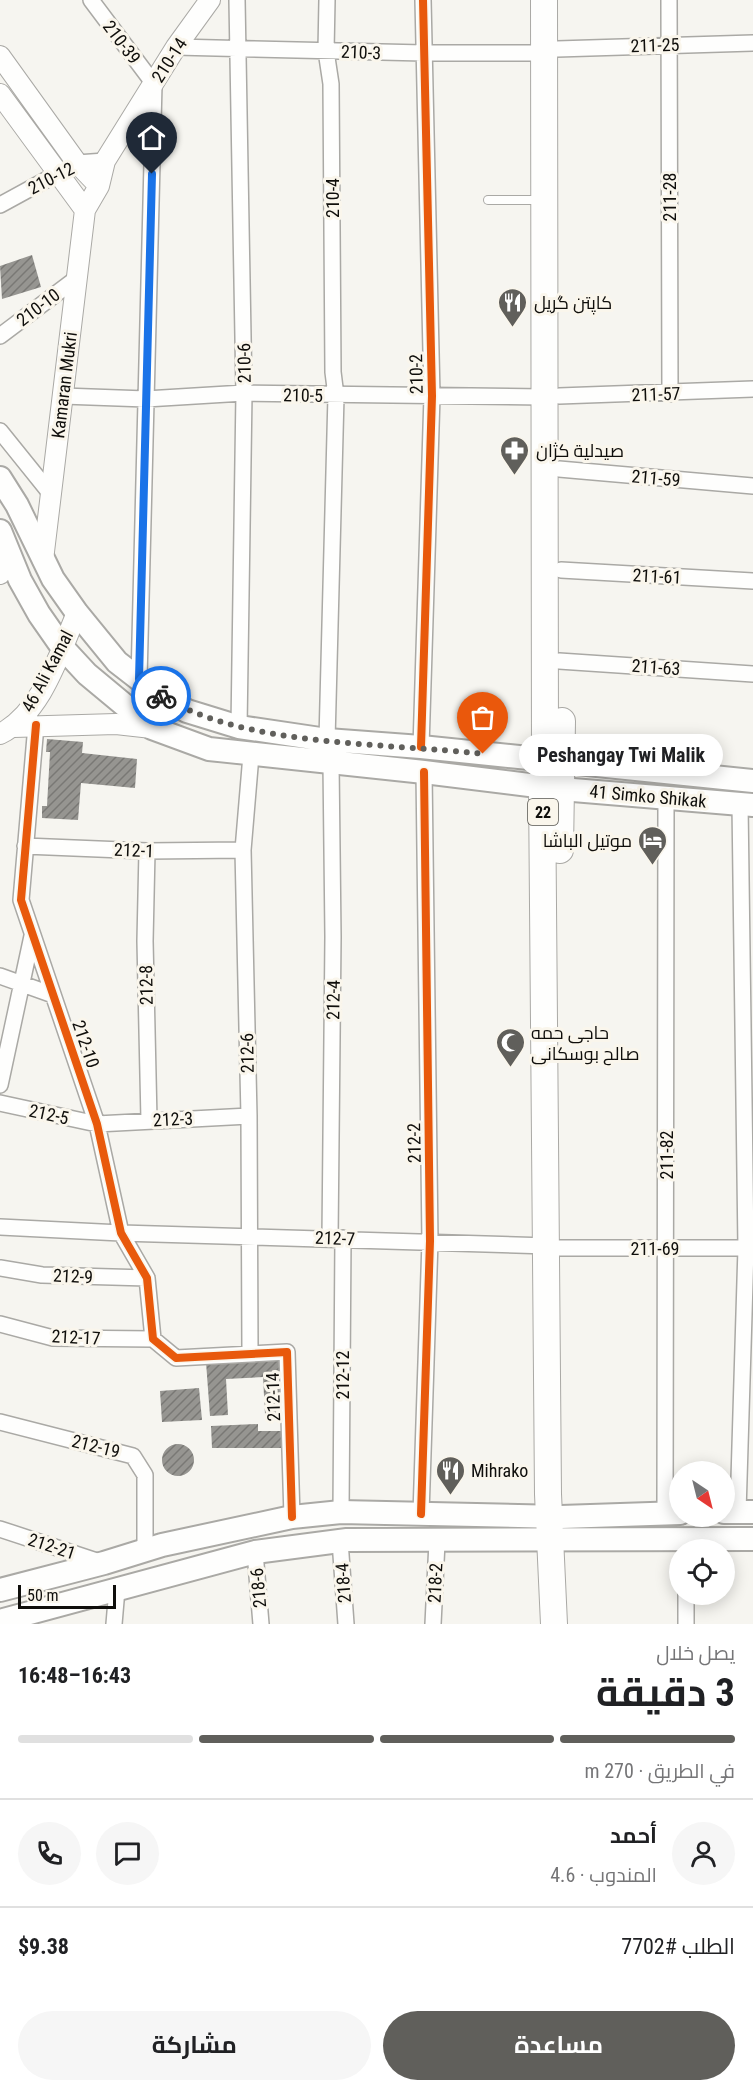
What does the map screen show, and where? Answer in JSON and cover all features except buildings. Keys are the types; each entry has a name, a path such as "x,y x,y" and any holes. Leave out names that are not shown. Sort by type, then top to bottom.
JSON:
{"main road":[{"name":"22","path":"544,0 551,51 554,1624"},
{"name":"22","path":"553,775 561,570 559,469 551,396 544,200 551,51 557,0"},
{"path":"0,478 17,505 43,560 77,613 117,662 187,711 239,727 327,740 421,747 553,775"},
{"path":"0,531 6,565 62,647 87,674 152,728 209,749 251,755 424,771 553,775"},
{"name":"41 Simko Shikak","path":"553,775 753,781"},
{"name":"41 Simko Shikak","path":"553,775 666,797 746,804"},
{"path":"0,1590 104,1563 153,1547 292,1517 341,1512 421,1514 669,1542"},
{"path":"0,1621 166,1574 255,1552 340,1541 437,1542 669,1514"},
{"name":"22","path":"555,1529 562,1624"},
{"path":"203,1536 197,1546 208,1564"},
{"path":"735,1540 753,1539"},
{"path":"153,1547 168,1551 171,1561 166,1574"}],"street":[{"name":"210-39","path":"91,0 154,84"},
{"name":"210-14","path":"99,186 105,161 176,47 210,0"},
{"name":"210-6","path":"237,0 244,393 239,727"},
{"name":"210-4","path":"327,0 326,51 331,84 333,372 336,396 327,740"},
{"name":"210-2","path":"421,747 432,396 423,0"},
{"name":"211-28","path":"669,0 670,394"},
{"name":"211-25","path":"551,51 669,44 753,43"},
{"name":"210-3","path":"176,47 424,53 551,51"},
{"path":"0,56 78,163 99,186"},
{"path":"139,679 154,84"},
{"path":"0,94 85,210"},
{"name":"210-12","path":"0,205 78,163 105,161"},
{"name":"Kamaran Mukri","path":"43,560 85,210 99,186"},
{"name":"210-10","path":"0,336 76,278"},
{"name":"211-57","path":"551,396 670,394 753,389"},
{"name":"210-5","path":"63,396 146,399 244,393 336,396 551,396"},
{"path":"0,431 50,493"},
{"name":"211-59","path":"559,469 753,486"},
{"name":"211-61","path":"561,570 753,581"},
{"name":"46 Ali Kamal","path":"7,730 30,710 77,613"},
{"name":"211-63","path":"559,661 753,674"},
{"name":"46 Ali Kamal","path":"7,730 36,725 116,724 152,728"},
{"name":"212-10","path":"36,725 21,900 97,1124 122,1233 147,1278 153,1339"},
{"name":"212-6","path":"250,1352 249,1116 243,850 251,755"},
{"name":"212-4","path":"331,763 337,1238"},
{"name":"212-2","path":"421,1514 430,1240 424,771"},
{"name":"211-82","path":"666,797 666,1248 671,1461"},
{"path":"738,1512 749,1248 746,804"},
{"name":"212-1","path":"25,846 147,851 243,850"},
{"name":"212-8","path":"147,851 145,941 149,1120"},
{"path":"0,1085 32,933"},
{"path":"0,976 53,995"},
{"name":"212-5","path":"0,1103 97,1124"},
{"name":"212-3","path":"97,1124 249,1116"},
{"path":"0,1227 122,1233"},
{"name":"212-7","path":"122,1233 430,1240 552,1247"},
{"name":"212-12","path":"337,1238 341,1512"},
{"name":"211-69","path":"552,1247 749,1248"},
{"name":"212-9","path":"0,1268 42,1275 147,1278"},
{"name":"212-17","path":"0,1324 53,1338 153,1339"},
{"name":"212-14","path":"153,1339 176,1358 250,1352 287,1352 292,1517"},
{"name":"212-19","path":"0,1422 133,1456 144,1475 153,1547"},
{"name":"212-21","path":"0,1529 104,1563"},
{"name":"218-4","path":"340,1541 346,1624"},
{"name":"218-2","path":"433,1624 437,1542"},
{"name":"218-6","path":"255,1552 261,1624"},
{"path":"114,1624 117,1589"},
{"path":"686,1605 686,1624"}],"lane":[{"path":"488,201 544,200"}],"cycle path":[{"path":"421,747 432,396 423,0"},
{"path":"36,725 21,900 97,1124 121,1233 147,1278 153,1339 176,1358 287,1352 292,1517"},
{"path":"421,1514 430,1241 424,772"}],"way so far":[{"path":"161,696 187,711 239,727 327,740 483,754"}],"place":[{"name":"کاپتن گریل","path":"513,328"},
{"name":"صيدلية كژان","path":"515,476"},
{"name":"Peshangay Twi Malik","path":"483,754"},
{"name":"موتيل الباشا","path":"653,866"},
{"name":"حاجی حمه صالح بوسکانی","path":"510,1068"},
{"name":"Mihrako","path":"450,1496"}],"route":[{"path":"152,174 139,679 161,696"}]}
